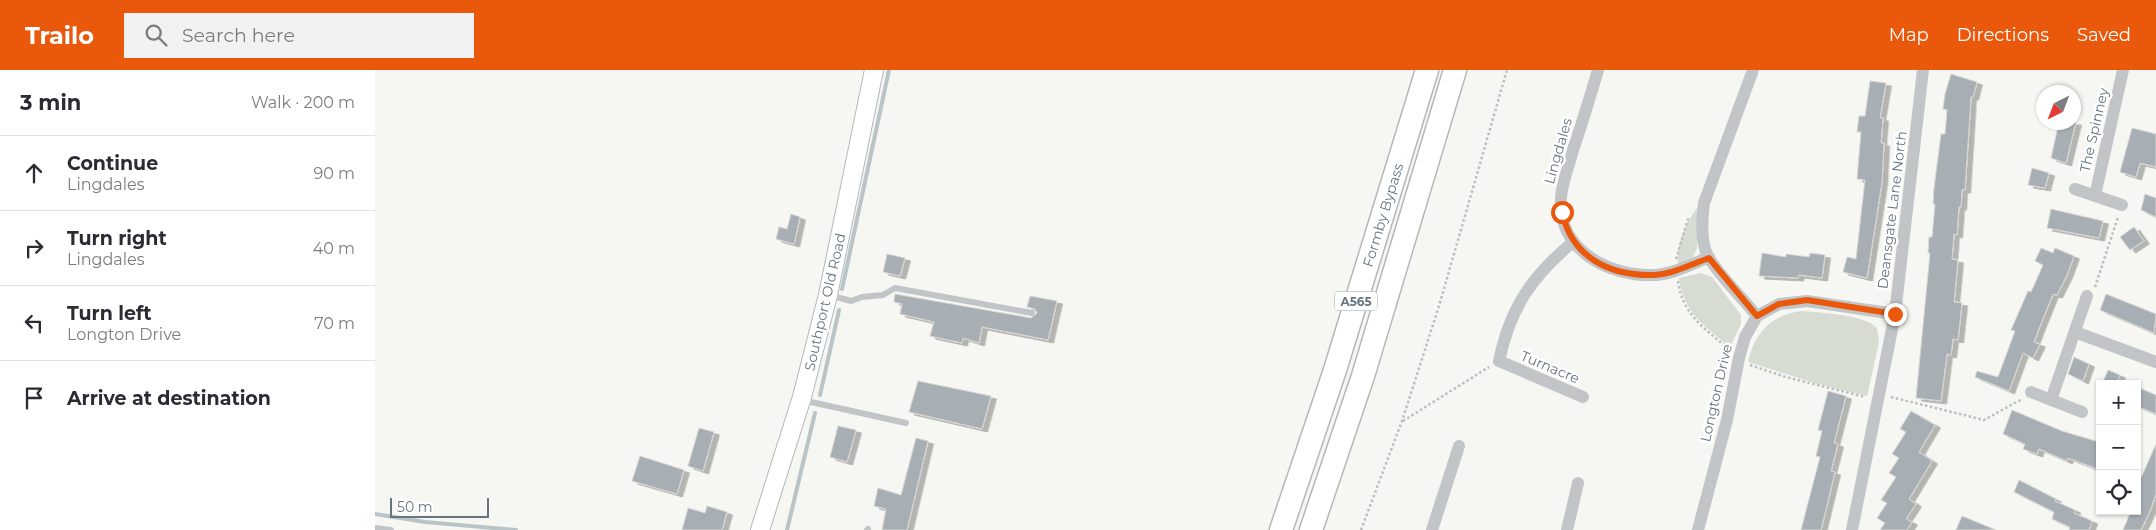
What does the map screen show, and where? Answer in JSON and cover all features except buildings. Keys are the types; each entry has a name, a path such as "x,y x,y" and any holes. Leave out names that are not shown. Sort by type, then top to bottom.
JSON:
{"highway":[{"name":"Formby Bypass","path":"1281,530 1335,370 1427,70"},
{"name":"Formby Bypass","path":"1311,530 1363,376 1455,70"}],"street":[{"name":"Southport Old Road","path":"760,530 801,400 828,295 874,70"},
{"name":"Lingdales","path":"1598,70 1561,195 1565,225 1573,242 1590,258 1605,268 1629,273 1655,275 1676,271 1709,258"},
{"path":"1753,70 1704,204 1702,218 1705,246 1709,258 1757,316 1779,304 1807,300 1895,314"},
{"name":"Deansgate Lane North","path":"1852,530 1895,314 1923,70"},
{"name":"The Spinney","path":"2095,196 2123,70"},
{"path":"2075,189 2122,205"},
{"name":"Turnacre","path":"1573,242 1540,272 1525,290 1515,311 1499,361 1583,397"},
{"path":"2051,400 2087,296"},
{"name":"Longton Drive","path":"1698,530 1727,420 1739,358 1745,337 1757,316"},
{"path":"2075,332 2156,362"},
{"path":"2031,392 2082,412"},
{"path":"1432,530 1459,446"},
{"path":"1567,530 1578,482"}],"lane":[{"path":"828,295 851,302 862,297 883,295 895,288 1032,313"},
{"path":"801,400 906,423"},
{"path":"375,528 391,530"}],"path":[{"path":"1361,530 1402,421 1439,306 1507,70"},
{"path":"2087,296 2094,290 2122,205"},
{"path":"1690,214 1676,252 1676,271 1680,296 1686,310 1708,332 1739,358 1765,371 1786,377 1869,398 1887,396 1984,420 2019,401 2031,392"},
{"path":"1402,421 1499,361"}],"shaded area":[{"path":"1698,207 1697,249 1692,258 1678,264 1680,242 1690,219"},
{"path":"1700,273 1712,277 1741,315 1741,324 1730,347 1697,318 1685,301 1679,278"},
{"path":"1802,311 1852,317 1871,323 1877,328 1879,342 1867,396 1818,384 1748,362 1755,342 1766,327 1782,316"}],"waterway":[{"path":"842,289 889,70"},
{"path":"820,395 839,310"},
{"path":"787,530 815,413"},
{"path":"375,514 425,522 516,530"}],"route":[{"path":"1562,212 1568,234 1573,242 1590,258 1605,268 1629,273 1655,275 1676,271 1709,258 1757,316 1779,304 1807,300 1895,314"}]}
